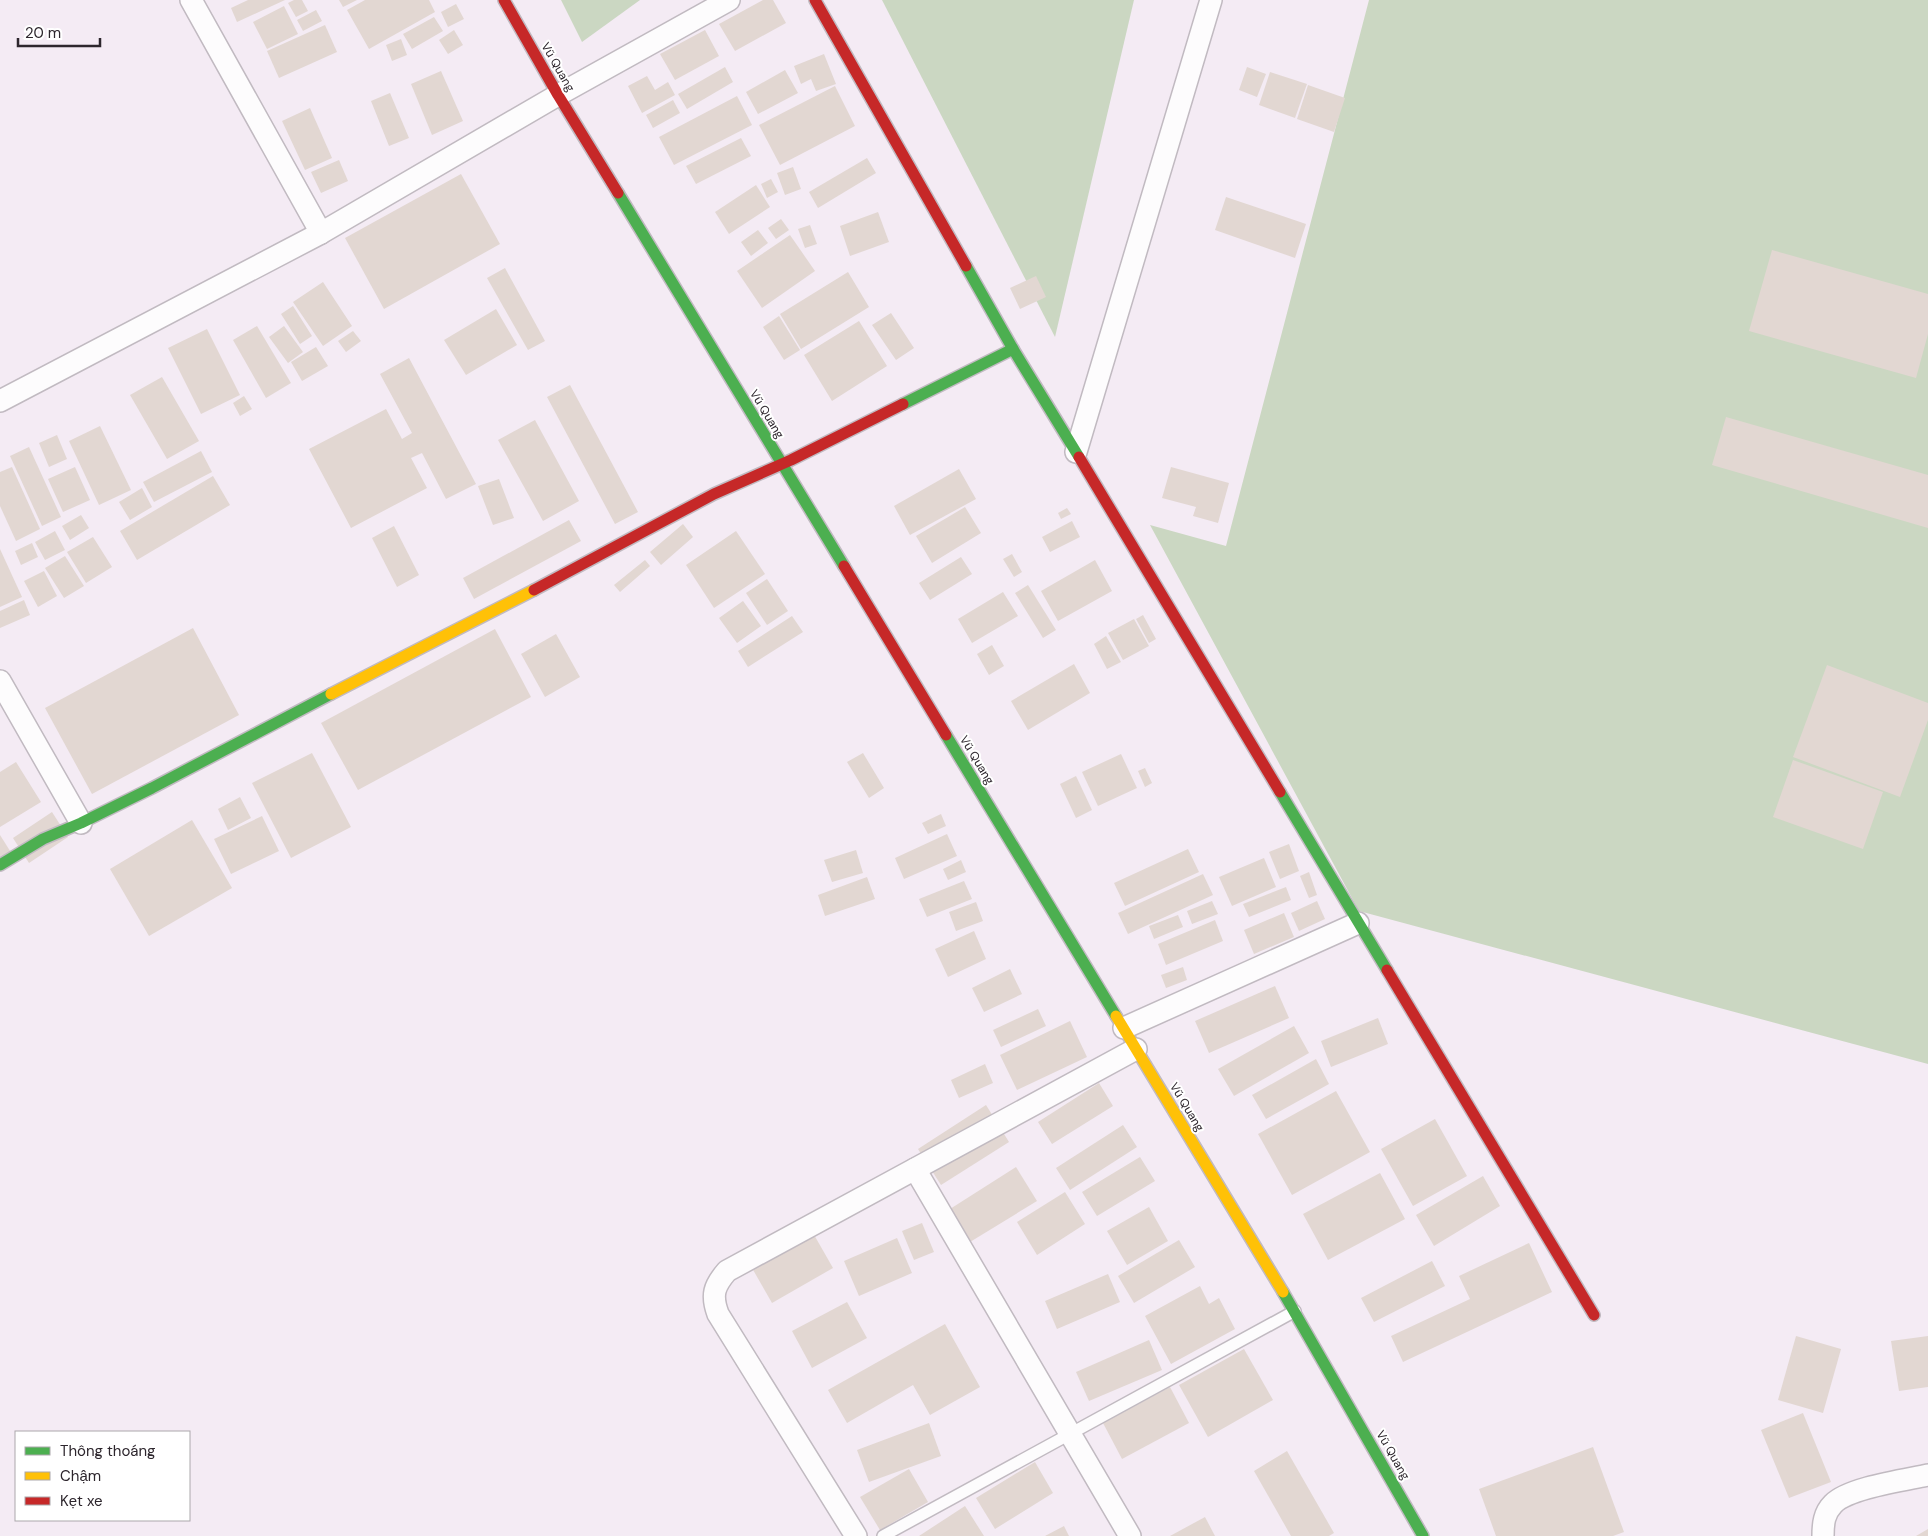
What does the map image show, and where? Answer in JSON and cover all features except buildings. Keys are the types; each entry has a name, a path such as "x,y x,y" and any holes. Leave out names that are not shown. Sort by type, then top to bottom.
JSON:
{"street":[{"path":"191,0 321,232"},
{"name":"Vũ Quang","path":"504,0 558,95 1295,1312 1423,1536"},
{"path":"0,401 321,232 558,95 729,0"},
{"path":"815,0 1013,349 1594,1315"},
{"path":"1076,452 1211,0"},
{"path":"0,865 43,839 152,788 254,733 507,604 714,494 781,464 1013,349"},
{"path":"0,681 81,822"},
{"path":"1124,1028 1358,923"},
{"path":"856,1536 718,1314 714,1302 714,1292 720,1280 727,1271 1136,1049"},
{"path":"914,1170 1130,1536"},
{"path":"1823,1536 1824,1518 1832,1504 1847,1493 1928,1475"}],"lane":[{"path":"884,1536 1295,1312"}],"green space":[{"path":"561,0 640,0 582,42"},
{"path":"882,0 1134,0 1055,337"},
{"path":"1369,0 1928,0 1928,1064 1359,911 1150,525 1226,546"}],"traffic: fast":[{"path":"618,193 844,566"},
{"path":"966,266 1013,349 1079,457"},
{"path":"903,404 1013,349"},
{"path":"0,865 43,839 81,823 152,788 331,694"},
{"path":"946,735 1116,1016"},
{"path":"1280,792 1387,970"},
{"path":"1283,1292 1423,1536"}],"traffic: slow":[{"path":"331,694 534,590"},
{"path":"1116,1016 1283,1292"}],"traffic: jam":[{"path":"504,0 558,95 618,193"},
{"path":"815,0 966,266"},
{"path":"534,590 714,494 791,460 903,404"},
{"path":"1079,457 1280,792"},
{"path":"844,566 946,735"},
{"path":"1387,970 1594,1315"}]}
